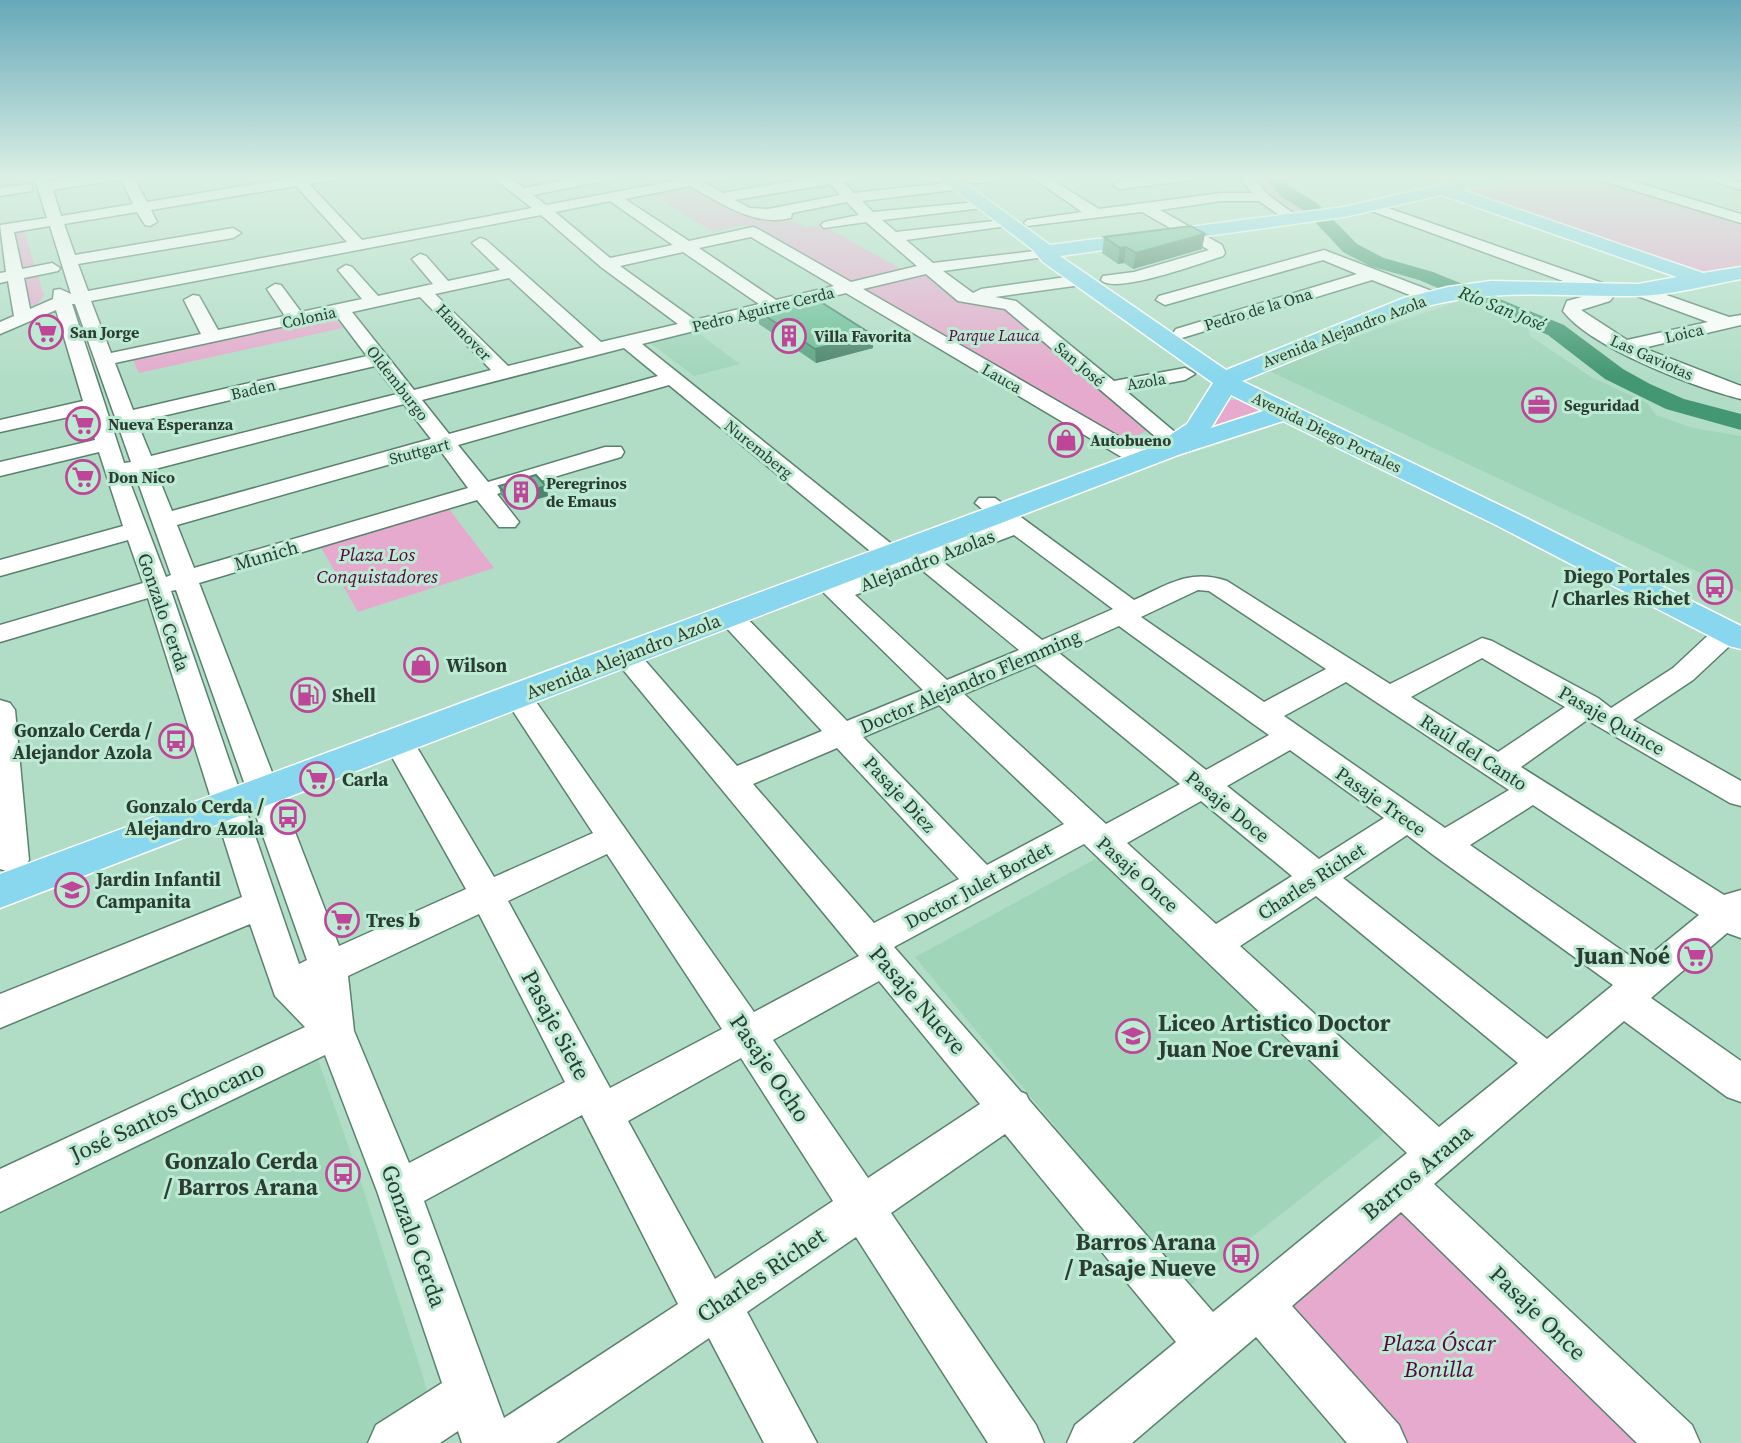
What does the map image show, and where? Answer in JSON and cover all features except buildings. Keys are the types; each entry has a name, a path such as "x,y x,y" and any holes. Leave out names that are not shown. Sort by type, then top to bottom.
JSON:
{"main road":[{"name":"Avenida Diego Portales","path":"1034,243 1081,280 1228,380 1286,412 1726,621"},
{"name":"Avenida Diego Portales","path":"1062,243 1109,279 1192,329 1228,380 1726,621"},
{"name":"Pedro Aguirre Cerda","path":"1045,252 1112,243"},
{"path":"1599,243 1741,294"},
{"name":"Avenida Alejandro Azola","path":"242,788 398,741 1001,514 1150,449 1189,437 1213,407 1228,380 1439,295 1491,287 1638,289 1741,273"},
{"path":"1150,449 1286,412"},
{"name":"Avenida Alejandro Azola","path":"4,872 901,552"}],"street":[{"path":"8,243 8,276 23,319"},
{"name":"Gonzalo Cerda","path":"53,243 71,299 114,372 126,418 185,578 242,788 261,904 288,985 335,1031"},
{"path":"161,243 171,262"},
{"path":"240,243 244,249"},
{"path":"8,276 60,265 171,262 244,249 367,243"},
{"path":"480,243 597,349"},
{"path":"583,243 692,326"},
{"path":"678,243 773,306"},
{"name":"Lauca","path":"683,247 700,243"},
{"name":"Lauca","path":"772,243 849,288 1150,449"},
{"name":"San José","path":"899,243 964,297 1010,305 1108,388 1150,449"},
{"path":"1109,279 1135,276 1217,253 1217,250 1206,243"},
{"path":"1475,243 1602,289"},
{"path":"607,264 683,247"},
{"path":"0,330 71,299 171,262 244,249"},
{"name":"Pedro Aguirre Cerda","path":"116,472 410,399 597,349 929,268 1045,252"},
{"path":"1165,300 1324,255 1439,295"},
{"path":"421,258 444,287"},
{"path":"346,270 375,303"},
{"name":"Colonia","path":"114,372 212,337 513,272"},
{"name":"Pedro de la Ona","path":"1192,329 1373,274"},
{"name":"Avenida Diego Portales","path":"1135,276 1165,300 1192,329"},
{"path":"964,297 1081,280"},
{"path":"275,289 297,320"},
{"name":"Las Gaviotas","path":"1602,289 1606,294 1604,297 1571,307 1575,314 1602,334 1627,346 1741,393"},
{"path":"1638,289 1734,322"},
{"name":"Hannover","path":"424,292 504,373"},
{"name":"Gonzalo Cerda","path":"71,299 68,319 136,530 157,587 242,788 328,967 335,1031 400,1191 488,1443"},
{"path":"193,300 212,337"},
{"name":"Oldemburgo","path":"341,310 506,522"},
{"path":"0,330 68,319"},
{"name":"Loica","path":"1627,346 1734,322"},
{"name":"Colonia","path":"327,332 354,326"},
{"name":"Nuremberg","path":"628,342 901,552"},
{"name":"Baden","path":"126,418 380,359"},
{"name":"Azola","path":"1108,388 1185,374"},
{"path":"1707,381 1741,374"},
{"name":"Stuttgart","path":"163,521 674,378"},
{"path":"0,426 94,405"},
{"path":"0,469 107,444"},
{"name":"Munich","path":"0,634 613,452"},
{"name":"Pasaje Trece","path":"1001,514 1289,737 1444,845 1632,992 1741,1084"},
{"path":"0,568 136,530"},
{"name":"Alejandro Azolas","path":"838,593 901,552"},
{"name":"Pasaje Doce","path":"901,552 1038,652 1547,1063"},
{"name":"Doctor Alejandro Flemming","path":"733,780 1038,652 1193,583 1206,582"},
{"name":"Raúl del Canto","path":"1206,582 1218,586 1533,790 1736,913"},
{"name":"Pasaje Once","path":"838,593 1438,1154"},
{"name":"Pasaje Diez","path":"730,616 982,882"},
{"path":"1499,767 1601,713 1683,674 1726,621"},
{"name":"Pasaje Quince","path":"1389,696 1482,647 1741,795"},
{"name":"Pasaje Nueve","path":"625,655 1011,1107 1210,1345"},
{"path":"1262,716 1347,669"},
{"name":"Pasaje Ocho","path":"517,696 748,1035 1018,1443"},
{"path":"1,720 4,872"},
{"name":"Doctor Julet Bordet","path":"400,1191 748,1035 982,882 1203,786 1289,737"},
{"name":"Pasaje Siete","path":"398,741 487,895 596,1101 791,1443"},
{"path":"1444,845 1533,790"},
{"name":"Charles Richet","path":"1215,944 1407,819"},
{"path":"288,985 614,837"},
{"path":"0,1011 261,904"},
{"name":"Barros Arana","path":"1093,1443 1632,992 1736,913"},
{"name":"José Santos Chocano","path":"0,1191 335,1031"},
{"name":"Charles Richet","path":"512,1443 1011,1107"},
{"name":"Pasaje Once","path":"1403,1184 1674,1443"},
{"path":"1259,1304 1381,1443"},
{"path":"394,1443 471,1394"}],"shaded area":[{"path":"1471,297 1527,321 1530,336 1591,377 1647,403 1656,415 1693,428 1741,436 1741,592 1263,368"},
{"path":"694,330 740,364 694,376 649,342"},
{"name":"Liceo Artistico Doctor Juan Noe Crevani","path":"1097,858 1387,1131 1188,1287 915,957"},
{"path":"315,1051 363,1188 444,1443 0,1443 0,1201"}],"green space":[{"path":"2,243 28,243 44,296 37,304 17,308"},
{"path":"777,243 855,243 901,269 843,281"},
{"path":"1613,243 1741,243 1741,265 1700,273"},
{"name":"Parque Lauca","path":"925,272 1007,308 1146,431 1126,441 1114,440 862,291 864,288"},
{"path":"331,314 343,328 139,373 132,358"},
{"path":"1224,400 1243,400 1266,412 1204,432"},
{"name":"Plaza Los Conquistadores","path":"446,505 494,568 358,612 318,542"},
{"name":"Plaza Óscar Bonilla","path":"1405,1204 1651,1443 1401,1443 1280,1306"}],"waterway":[{"name":"Río San José","path":"1346,243 1377,262 1426,276 1556,330 1614,374 1641,389 1675,404 1741,422"}],"place":[{"name":"San Jorge","path":"46,332"},
{"name":"Villa Favorita","path":"789,336"},
{"name":"Seguridad","path":"1539,405"},
{"name":"Nueva Esperanza","path":"83,424"},
{"name":"Autobueno","path":"1066,440"},
{"name":"Don Nico","path":"83,477"},
{"name":"Peregrinos de Emaus","path":"521,492"},
{"name":"Diego Portales / Charles Richet","path":"1715,587"},
{"name":"Wilson","path":"421,665"},
{"name":"Shell","path":"308,695"},
{"name":"Gonzalo Cerda / Alejandor Azola","path":"176,741"},
{"name":"Carla","path":"317,779"},
{"name":"Gonzalo Cerda / Alejandro Azola","path":"288,817"},
{"name":"Jardin Infantil Campanita","path":"72,890"},
{"name":"Tres b","path":"342,920"},
{"name":"Juan Noé","path":"1695,956"},
{"name":"Liceo Artistico Doctor Juan Noe Crevani","path":"1133,1036"},
{"name":"Gonzalo Cerda / Barros Arana","path":"343,1174"},
{"name":"Barros Arana / Pasaje Nueve","path":"1241,1255"}]}
